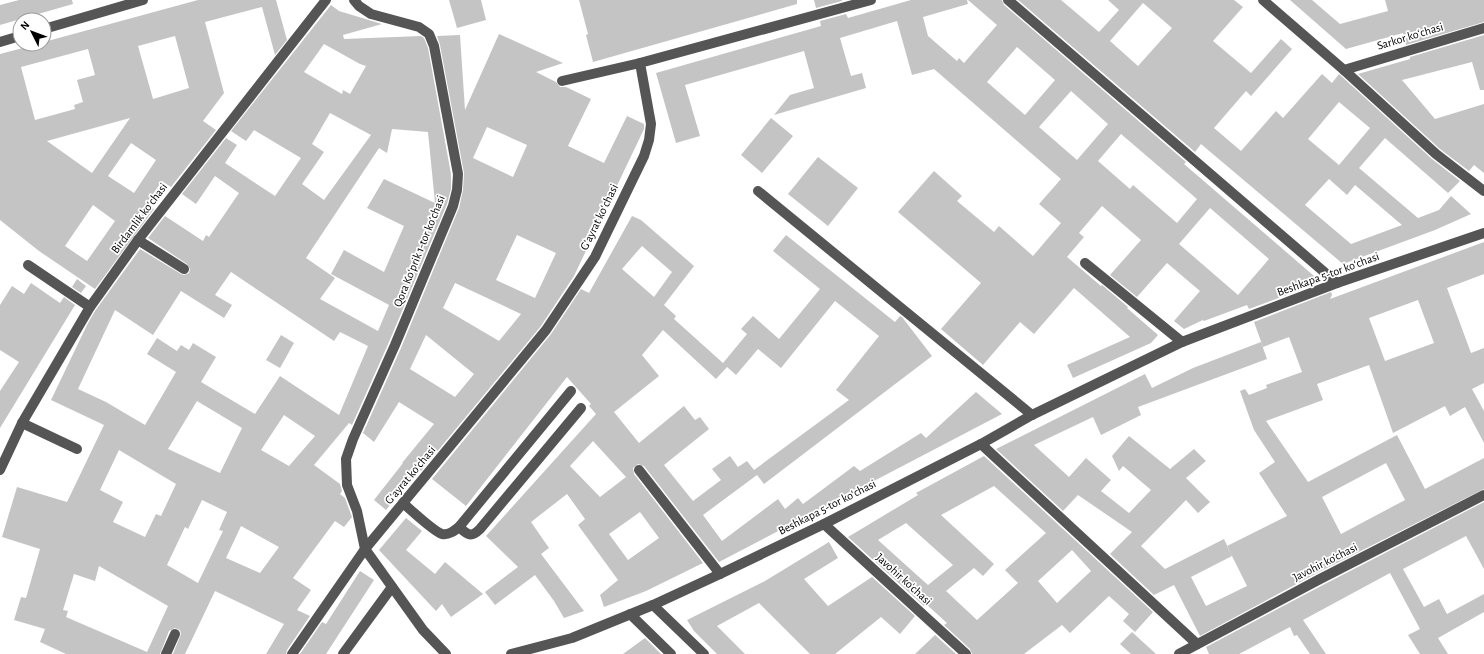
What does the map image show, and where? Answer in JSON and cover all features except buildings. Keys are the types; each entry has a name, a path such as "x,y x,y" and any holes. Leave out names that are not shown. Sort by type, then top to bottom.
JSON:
{"street":[{"path":"52,27 143,0"},
{"name":"Birdamlik koʻchasi","path":"0,470 22,423 90,307 138,240 326,0"},
{"name":"Qora Koʻprik 1-tor koʻchasi","path":"354,0 359,6 371,14 419,27 430,34 434,46 458,174 457,190 453,206 395,345 352,439 346,459 347,484 358,511 365,549"},
{"path":"562,81 640,63 871,0"},
{"path":"1008,0 1338,283"},
{"path":"1263,0 1344,70 1436,154 1484,191"},
{"name":"Sarkor koʻchasi","path":"1344,70 1484,28"},
{"path":"0,42 12,38"},
{"name":"Gʻayrat koʻchasi","path":"292,654 365,549 546,330 595,257 644,156 649,140 651,124 640,63"},
{"path":"758,191 1032,415"},
{"name":"Beshkapa 5-tor koʻchasi","path":"511,654 572,638 652,605 720,574 824,524 981,444 1032,415 1182,342 1338,283 1484,233"},
{"path":"138,240 184,269"},
{"path":"1085,262 1182,342"},
{"path":"28,265 90,307"},
{"path":"403,503 441,534 451,533 459,527 571,391"},
{"path":"459,527 466,534 475,534 581,408"},
{"path":"22,423 77,449"},
{"path":"981,444 1197,644"},
{"path":"639,470 720,574"},
{"name":"Javohir ko'chasi","path":"1179,654 1320,579 1484,495"},
{"name":"Javohir ko'chasi","path":"824,524 966,654"},
{"path":"365,549 423,630 446,654"},
{"path":"343,654 392,587"},
{"path":"652,605 704,654"},
{"path":"630,614 671,654"},
{"path":"166,654 175,634"}]}
